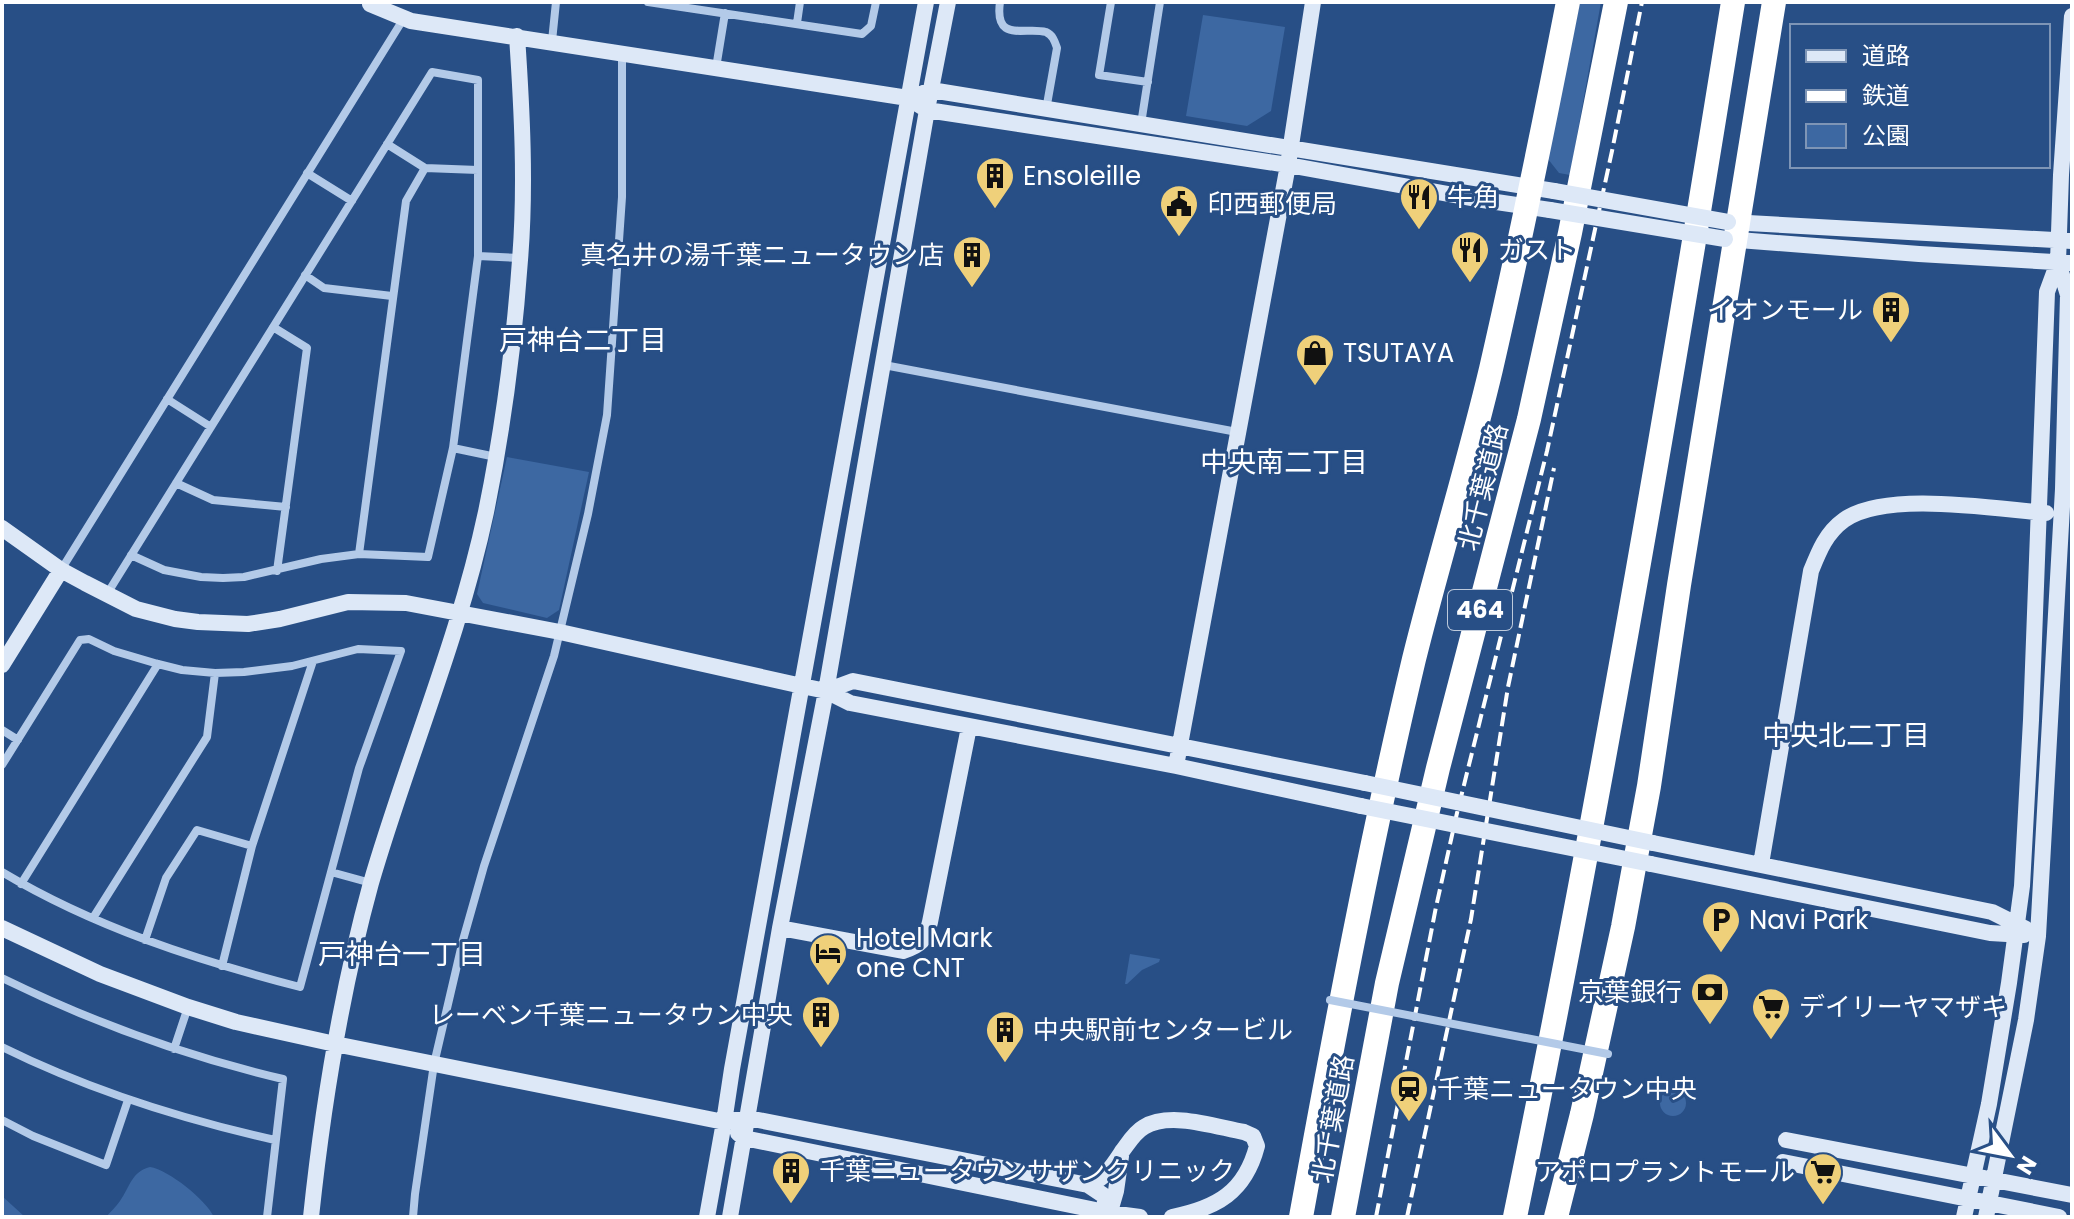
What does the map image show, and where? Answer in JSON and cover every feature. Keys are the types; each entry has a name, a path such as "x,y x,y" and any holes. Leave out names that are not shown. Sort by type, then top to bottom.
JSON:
{"highway":[{"name":"北千葉道路","path":"1301,1217 1332,1045 1414,659 1490,371 1541,199 1568,2"},
{"name":"北千葉道路","path":"1343,1217 1389,970 1529,419 1616,2"},
{"path":"1515,1217 1602,777 1693,254 1733,2"},
{"path":"1556,1217 1607,1003 1636,857 1732,231 1774,2"}],"street":[{"path":"552,41 556,2"},
{"path":"648,2 862,34 871,26 876,2"},
{"path":"797,23 800,2"},
{"path":"707,1217 926,2"},
{"path":"730,1217 948,2"},
{"path":"1000,2 1002,23 1013,32 1046,32 1054,38 1057,48 1046,110"},
{"path":"1111,2 1099,75 1148,82"},
{"path":"1141,125 1160,2"},
{"path":"1176,766 1289,157 1313,2"},
{"path":"368,3 404,18 908,98 927,110 1289,157 1732,231 1919,254 2065,262"},
{"path":"716,68 725,13"},
{"path":"1988,1210 2026,1020 2038,936 2067,515 2068,295 2061,175 2072,16"},
{"path":"2,665 404,18"},
{"path":"311,1217 335,1044 371,883 460,612 486,513 496,457 509,375 521,258 521,97 517,36"},
{"path":"413,1217 434,1064 463,940 484,866 554,656 588,514 607,415 622,197 622,53"},
{"path":"106,594 432,72 478,80 478,256 453,448 428,557 359,554 321,559 244,577 201,577 164,570 131,555"},
{"path":"908,98 931,90 1141,125 1289,157"},
{"path":"387,144 425,168 478,170"},
{"path":"359,554 406,201 425,168"},
{"path":"307,173 352,201"},
{"path":"1732,231 2065,241"},
{"path":"478,256 521,258"},
{"path":"1964,1217 1989,1104 2022,883 2047,292 2065,262"},
{"path":"305,275 324,288 392,296"},
{"path":"273,327 307,348 277,571"},
{"path":"884,365 1238,432"},
{"path":"167,399 211,427"},
{"path":"453,448 496,457"},
{"path":"176,483 213,500 286,507"},
{"path":"1761,864 1811,571 1820,548 1832,530 1865,509 1892,504 1927,503 2067,515"},
{"path":"2,528 61,570 136,609 159,616 198,622 248,624 364,601 406,603 460,612 826,691 850,703 1176,766 1990,933 2016,930"},
{"path":"2,765 80,640 89,639 114,651 182,670 215,673 266,670 358,649 401,651 359,768 300,987 222,966 145,940 21,884 2,872"},
{"path":"222,966 252,846 313,661"},
{"path":"21,884 158,664"},
{"path":"93,918 207,737 215,673"},
{"path":"826,691 853,681 1365,783 1992,912 2016,930 2038,936"},
{"path":"780,928 903,951 921,944 930,922 969,727"},
{"path":"2,730 18,740"},
{"path":"145,940 166,878 197,830 252,846"},
{"path":"331,872 371,883"},
{"path":"2,928 78,965 236,1022 724,1122 748,1118 1088,1185 1103,1195 1109,1215"},
{"path":"2,978 89,1018 174,1049 283,1079 267,1217"},
{"path":"1330,1000 1608,1054"},
{"path":"174,1049 188,1007"},
{"path":"2,1047 128,1100 275,1140"},
{"path":"2,1120 106,1165 128,1100"},
{"path":"1088,1185 1111,1169 1132,1137 1145,1126 1160,1121 1174,1119 1253,1136 1257,1146 1253,1164 1244,1180 1206,1208 1172,1217"},
{"path":"724,1122 744,1138 1109,1215 1140,1217"},
{"path":"1786,1140 2072,1195"},
{"path":"1109,1215 1121,1153"},
{"path":"1783,1162 1968,1199 1988,1210 2059,1217"}],"green space":[{"path":"1580,2 1601,2 1570,175 1559,173 1548,159"},
{"path":"1203,15 1285,27 1271,111 1247,126 1186,116"},
{"path":"507,457 589,472 559,610 547,618 483,603 477,594"},
{"path":"1130,954 1160,959 1125,984"},
{"path":"1673,1090 1682,1094 1686,1103 1682,1112 1673,1116 1664,1112 1660,1103 1664,1094"},
{"path":"150,1167 186,1187 214,1217 106,1217 135,1176"},
{"path":"2,1196 25,1217 2,1217"}],"railway":[{"path":"1376,1217 1436,907 1547,451 1642,2"},
{"path":"1407,1217 1471,919 1508,687 1554,468"}],"place":[{"name":"Ensoleille","path":"995,210"},
{"name":"牛角","path":"1419,231"},
{"name":"印西郵便局","path":"1179,238"},
{"name":"ガスト","path":"1470,284"},
{"name":"真名井の湯千葉ニュータウン店","path":"972,289"},
{"name":"イオンモール","path":"1891,344"},
{"name":"TSUTAYA","path":"1315,387"},
{"name":"Navi Park","path":"1721,954"},
{"name":"Hotel Mark one CNT","path":"828,987"},
{"name":"京葉銀行","path":"1710,1026"},
{"name":"デイリーヤマザキ","path":"1771,1041"},
{"name":"レーベン千葉ニュータウン中央","path":"821,1049"},
{"name":"中央駅前センタービル","path":"1005,1064"},
{"name":"千葉ニュータウン中央","path":"1409,1123"},
{"name":"千葉ニュータウンサザンクリニック","path":"791,1205"},
{"name":"アポロプラントモール","path":"1823,1206"}],"district":[{"name":"戸神台二丁目","path":"583,340"},
{"name":"中央南二丁目","path":"1284,462"},
{"name":"中央北二丁目","path":"1846,735"},
{"name":"戸神台一丁目","path":"402,954"}]}
